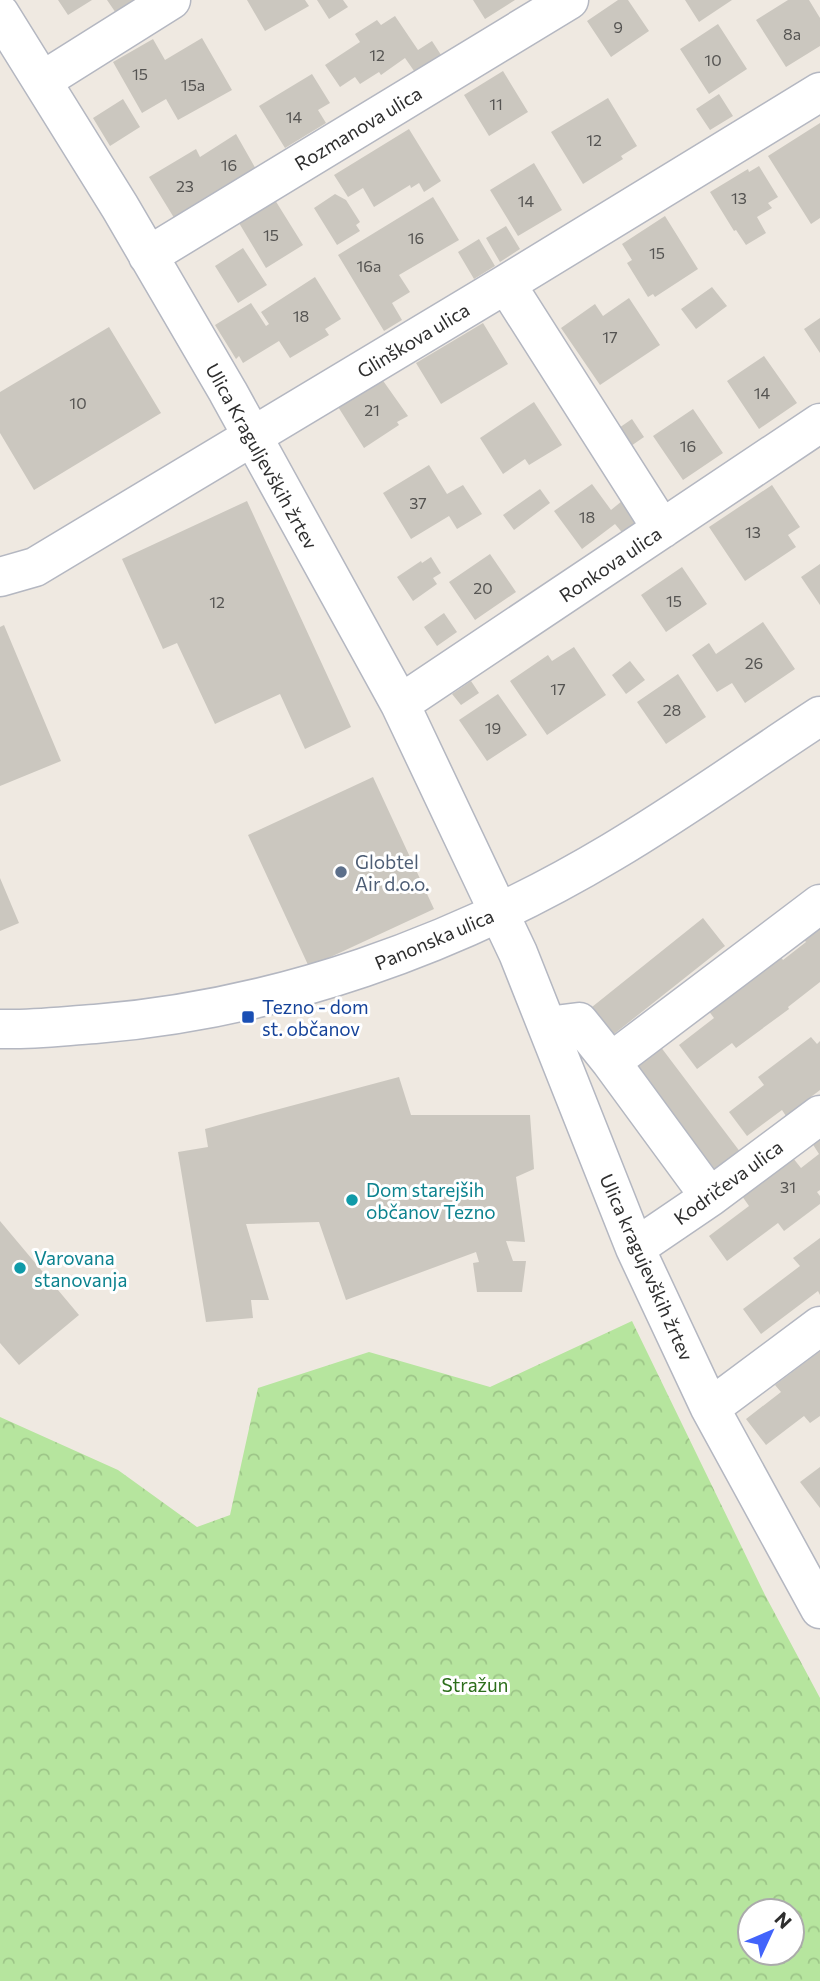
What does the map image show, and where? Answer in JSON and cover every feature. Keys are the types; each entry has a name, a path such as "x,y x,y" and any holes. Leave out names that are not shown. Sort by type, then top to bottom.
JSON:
{"street":[{"path":"42,81 171,0"},
{"name":"Rozmanova ulica","path":"148,256 569,0"},
{"name":"Ulica Kraguljevških žrtev","path":"0,14 120,207 228,392 400,704 499,912"},
{"name":"Glinškova ulica","path":"0,577 34,567 820,92"},
{"path":"506,284 662,529"},
{"name":"Ronkova ulica","path":"400,704 820,423"},
{"name":"Panonska ulica","path":"0,1028 125,1021 226,1006 369,967 499,912 612,852 820,716"},
{"path":"611,1062 820,904"},
{"name":"Ulica kragujevških žrtev","path":"499,912 635,1248 710,1408 811,1565 820,1609"},
{"path":"547,1026 579,1022 710,1197"},
{"name":"Kodričeva ulica","path":"635,1248 710,1197 820,1115"},
{"path":"710,1408 820,1326"}],"green space":[{"name":"Stražun","path":"632,1321 765,1595 820,1698 820,1981 0,1981 0,1417 118,1470 197,1527 230,1515 258,1388 369,1352 490,1387"}],"building":[{"path":"58,0 92,0 68,15"},
{"path":"107,0 142,0 118,16"},
{"path":"247,0 305,0 309,6 265,31"},
{"path":"317,0 343,0 348,7 329,19"},
{"path":"473,0 515,0 485,19"},
{"path":"618,0 628,0 649,31 611,57 587,21"},
{"path":"685,0 732,0 699,22"},
{"path":"788,0 809,0 820,18 820,46 786,67 756,20"},
{"path":"395,16 418,50 432,41 445,61 419,78 405,58 381,75 379,72 360,84 355,77 340,87 325,65 360,42 355,34 377,20 381,25"},
{"path":"718,24 747,69 709,94 680,49"},
{"path":"202,38 232,90 178,120 166,99 142,113 113,62 153,39 165,60"},
{"path":"503,71 528,112 489,136 464,95"},
{"path":"312,74 330,103 318,110 326,123 285,148 259,106"},
{"path":"719,94 733,116 710,130 696,109"},
{"path":"608,98 637,146 621,156 623,159 583,184 551,132"},
{"path":"123,99 140,127 110,146 93,118"},
{"path":"820,123 820,218 811,224 768,156"},
{"path":"409,129 441,181 424,192 419,183 411,188 410,185 374,207 363,188 348,197 334,175"},
{"path":"236,134 257,171 176,221 149,177 196,149 200,157"},
{"path":"534,163 562,210 518,236 490,190"},
{"path":"759,166 778,197 768,203 772,208 757,217 766,233 746,245 710,192 748,169 749,172"},
{"path":"335,194 346,200 360,222 356,225 360,231 337,245 314,208"},
{"path":"433,197 459,240 399,275 410,292 392,303 402,320 384,331 338,255"},
{"path":"275,200 303,245 266,268 239,223"},
{"path":"665,216 698,269 655,297 653,294 648,297 627,263 632,260 622,244"},
{"path":"506,226 520,249 500,262 486,238"},
{"path":"479,239 495,266 474,279 458,252"},
{"path":"243,248 267,285 238,303 215,266"},
{"path":"315,277 341,319 325,329 329,335 290,358 279,341 243,363 239,356 236,359 215,325 251,303 266,326 269,324 261,312"},
{"path":"712,287 727,306 696,329 681,309"},
{"path":"629,298 660,345 600,385 561,328 595,304 603,316"},
{"path":"820,318 820,353 804,329"},
{"path":"483,323 508,364 441,404 416,363"},
{"path":"109,327 161,413 34,490 0,433 0,392"},
{"path":"764,356 797,403 759,429 727,381"},
{"path":"379,375 408,416 364,448 335,402"},
{"path":"534,402 562,445 529,465 525,459 503,474 480,438"},
{"path":"693,409 723,453 683,480 653,436"},
{"path":"632,419 644,437 628,448 616,430"},
{"path":"429,465 447,494 463,485 482,514 457,529 449,516 411,539 383,493"},
{"path":"592,484 611,510 622,501 640,525 625,536 615,524 582,549 554,511"},
{"path":"772,485 800,527 788,535 796,547 745,581 709,527"},
{"path":"540,489 550,503 514,530 503,515"},
{"path":"247,501 351,727 305,749 280,694 215,724 177,643 163,649 122,559"},
{"path":"490,554 516,592 475,620 449,582"},
{"path":"431,557 441,573 433,578 437,584 413,601 397,577"},
{"path":"820,564 820,605 801,577"},
{"path":"682,567 707,604 666,632 641,595"},
{"path":"444,613 457,632 437,646 424,627"},
{"path":"763,622 795,669 745,703 732,683 717,692 692,655 709,643 716,654"},
{"path":"4,625 61,761 0,786 0,627"},
{"path":"574,647 606,695 547,735 510,681 548,655 552,661"},
{"path":"630,661 645,680 626,694 612,675"},
{"path":"678,674 706,717 666,744 637,702"},
{"path":"471,681 479,693 461,705 452,694"},
{"path":"498,694 527,735 487,761 459,720"},
{"name":"Globtel Air d.o.o.","path":"373,777 434,909 309,967 248,835"},
{"path":"0,878 19,923 0,931"},
{"path":"703,918 725,946 614,1034 592,1007"},
{"path":"820,924 820,982 736,1048 732,1043 697,1069 679,1045 714,1018 708,1010 780,956 783,960 806,942 802,938"},
{"path":"811,1037 817,1044 820,1041 820,1090 786,1116 782,1110 747,1136 729,1112 764,1085 758,1077"},
{"path":"657,1042 744,1157 716,1178 629,1063"},
{"name":"Dom starejših občanov Tezno","path":"399,1077 411,1115 530,1115 534,1169 516,1177 525,1242 506,1241 513,1261 526,1261 522,1292 477,1292 473,1263 479,1262 476,1252 346,1300 319,1222 246,1224 269,1300 251,1300 253,1318 206,1322 178,1152 208,1147 205,1129"},
{"path":"820,1137 820,1190 817,1192 820,1204 784,1231 778,1223 727,1261 709,1236 749,1206 742,1196 793,1158 801,1168 819,1154 812,1143"},
{"name":"Varovana stanovanja","path":"0,1221 79,1315 19,1365 0,1343"},
{"path":"820,1238 820,1295 818,1291 761,1334 743,1309 800,1266 793,1258"},
{"path":"820,1351 820,1416 810,1423 804,1416 766,1445 746,1419 781,1392 775,1385"},
{"path":"820,1467 820,1508 800,1482"}],"place":[{"name":"Globtel Air d.o.o.","path":"341,872"},
{"name":"Tezno - dom st. občanov","path":"248,1017"},
{"name":"Dom starejših občanov Tezno","path":"352,1200"},
{"name":"Varovana stanovanja","path":"20,1268"}]}
